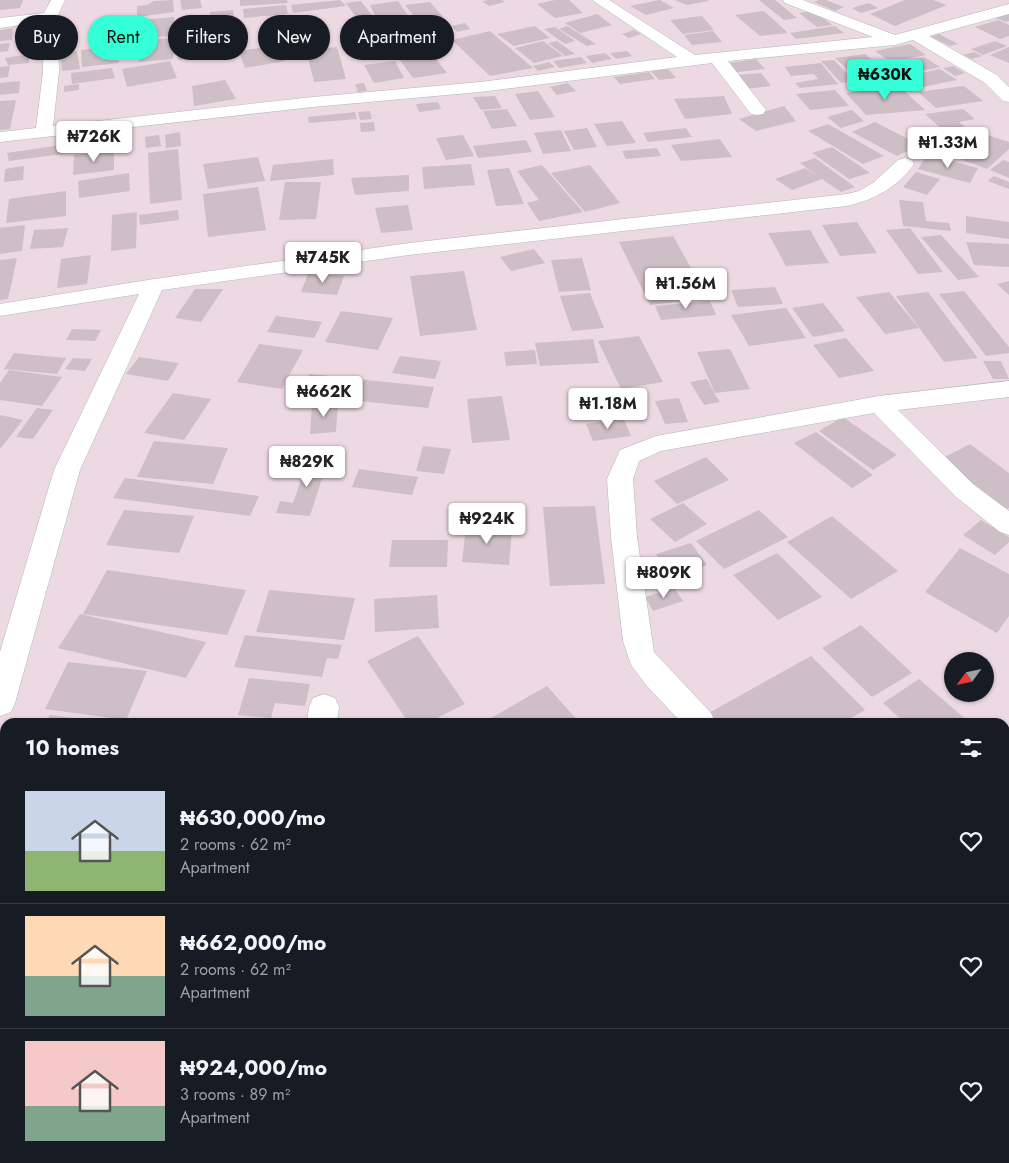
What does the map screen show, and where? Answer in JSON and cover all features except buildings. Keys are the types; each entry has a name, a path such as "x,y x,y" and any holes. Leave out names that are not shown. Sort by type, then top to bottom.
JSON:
{"street":[{"path":"50,15 58,0"},
{"path":"600,0 692,60"},
{"path":"790,0 895,40"},
{"path":"0,137 313,102 480,87 692,60 895,40 917,36 1009,9"},
{"path":"0,23 15,21"},
{"path":"917,36 991,79 1009,97"},
{"path":"717,58 757,110"},
{"path":"44,131 50,60"},
{"path":"0,310 154,285 419,248 847,200 865,197 874,192 905,164"},
{"path":"0,703 66,470 154,285"},
{"path":"696,718 656,676 641,657 637,641 624,538 620,479 630,456 656,444 879,404 1009,388"},
{"path":"879,404 964,490 1009,525"}]}
